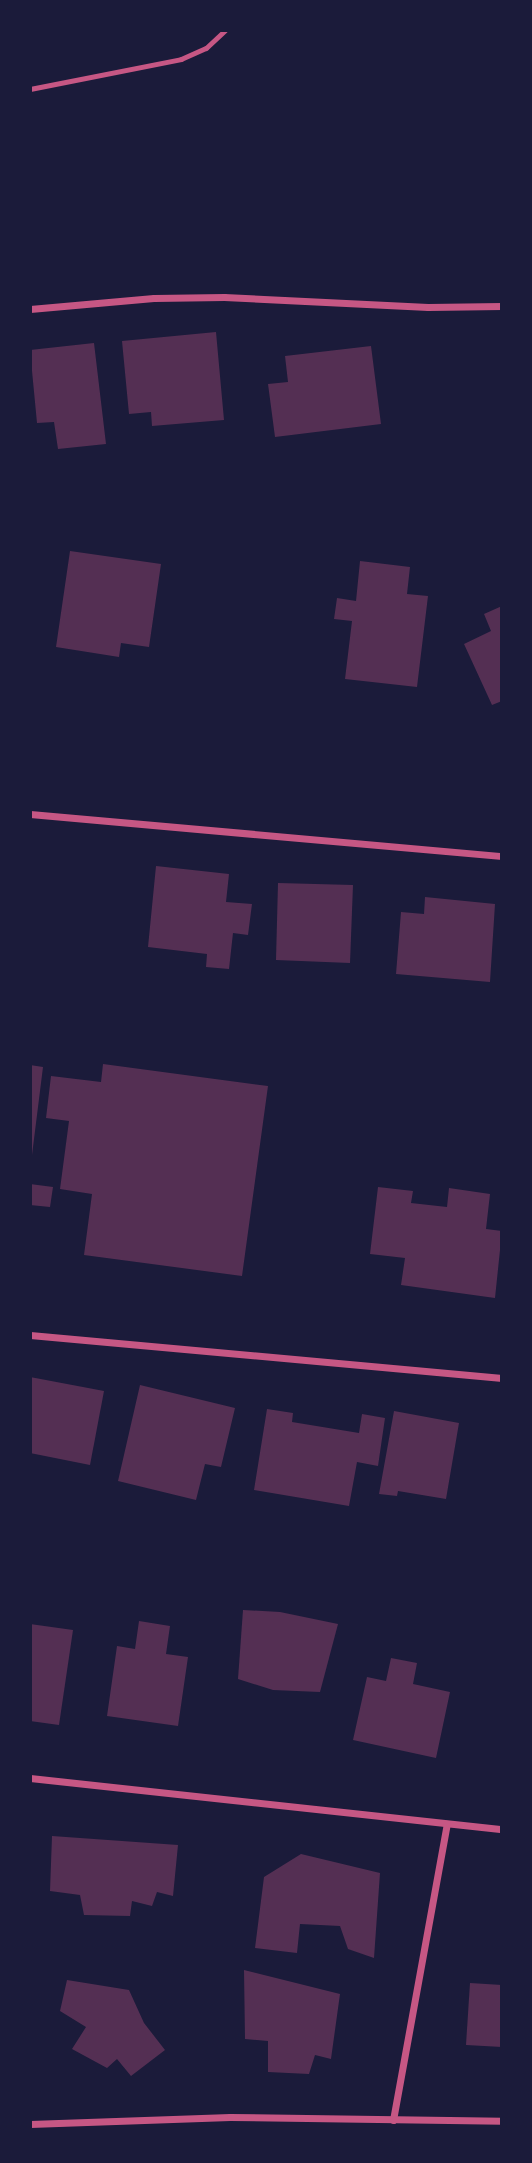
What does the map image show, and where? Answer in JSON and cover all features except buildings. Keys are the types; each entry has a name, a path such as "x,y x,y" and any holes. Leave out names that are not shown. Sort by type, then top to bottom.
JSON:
{"street":[{"path":"30,309 196,297 414,307 502,306"},
{"path":"30,814 502,856"},
{"path":"30,1335 502,1378"},
{"path":"30,1779 502,1829"},
{"path":"393,2120 447,1824"},
{"path":"30,2124 230,2118 502,2121"}],"lane":[{"path":"30,89 181,59 206,48 225,30"}]}
